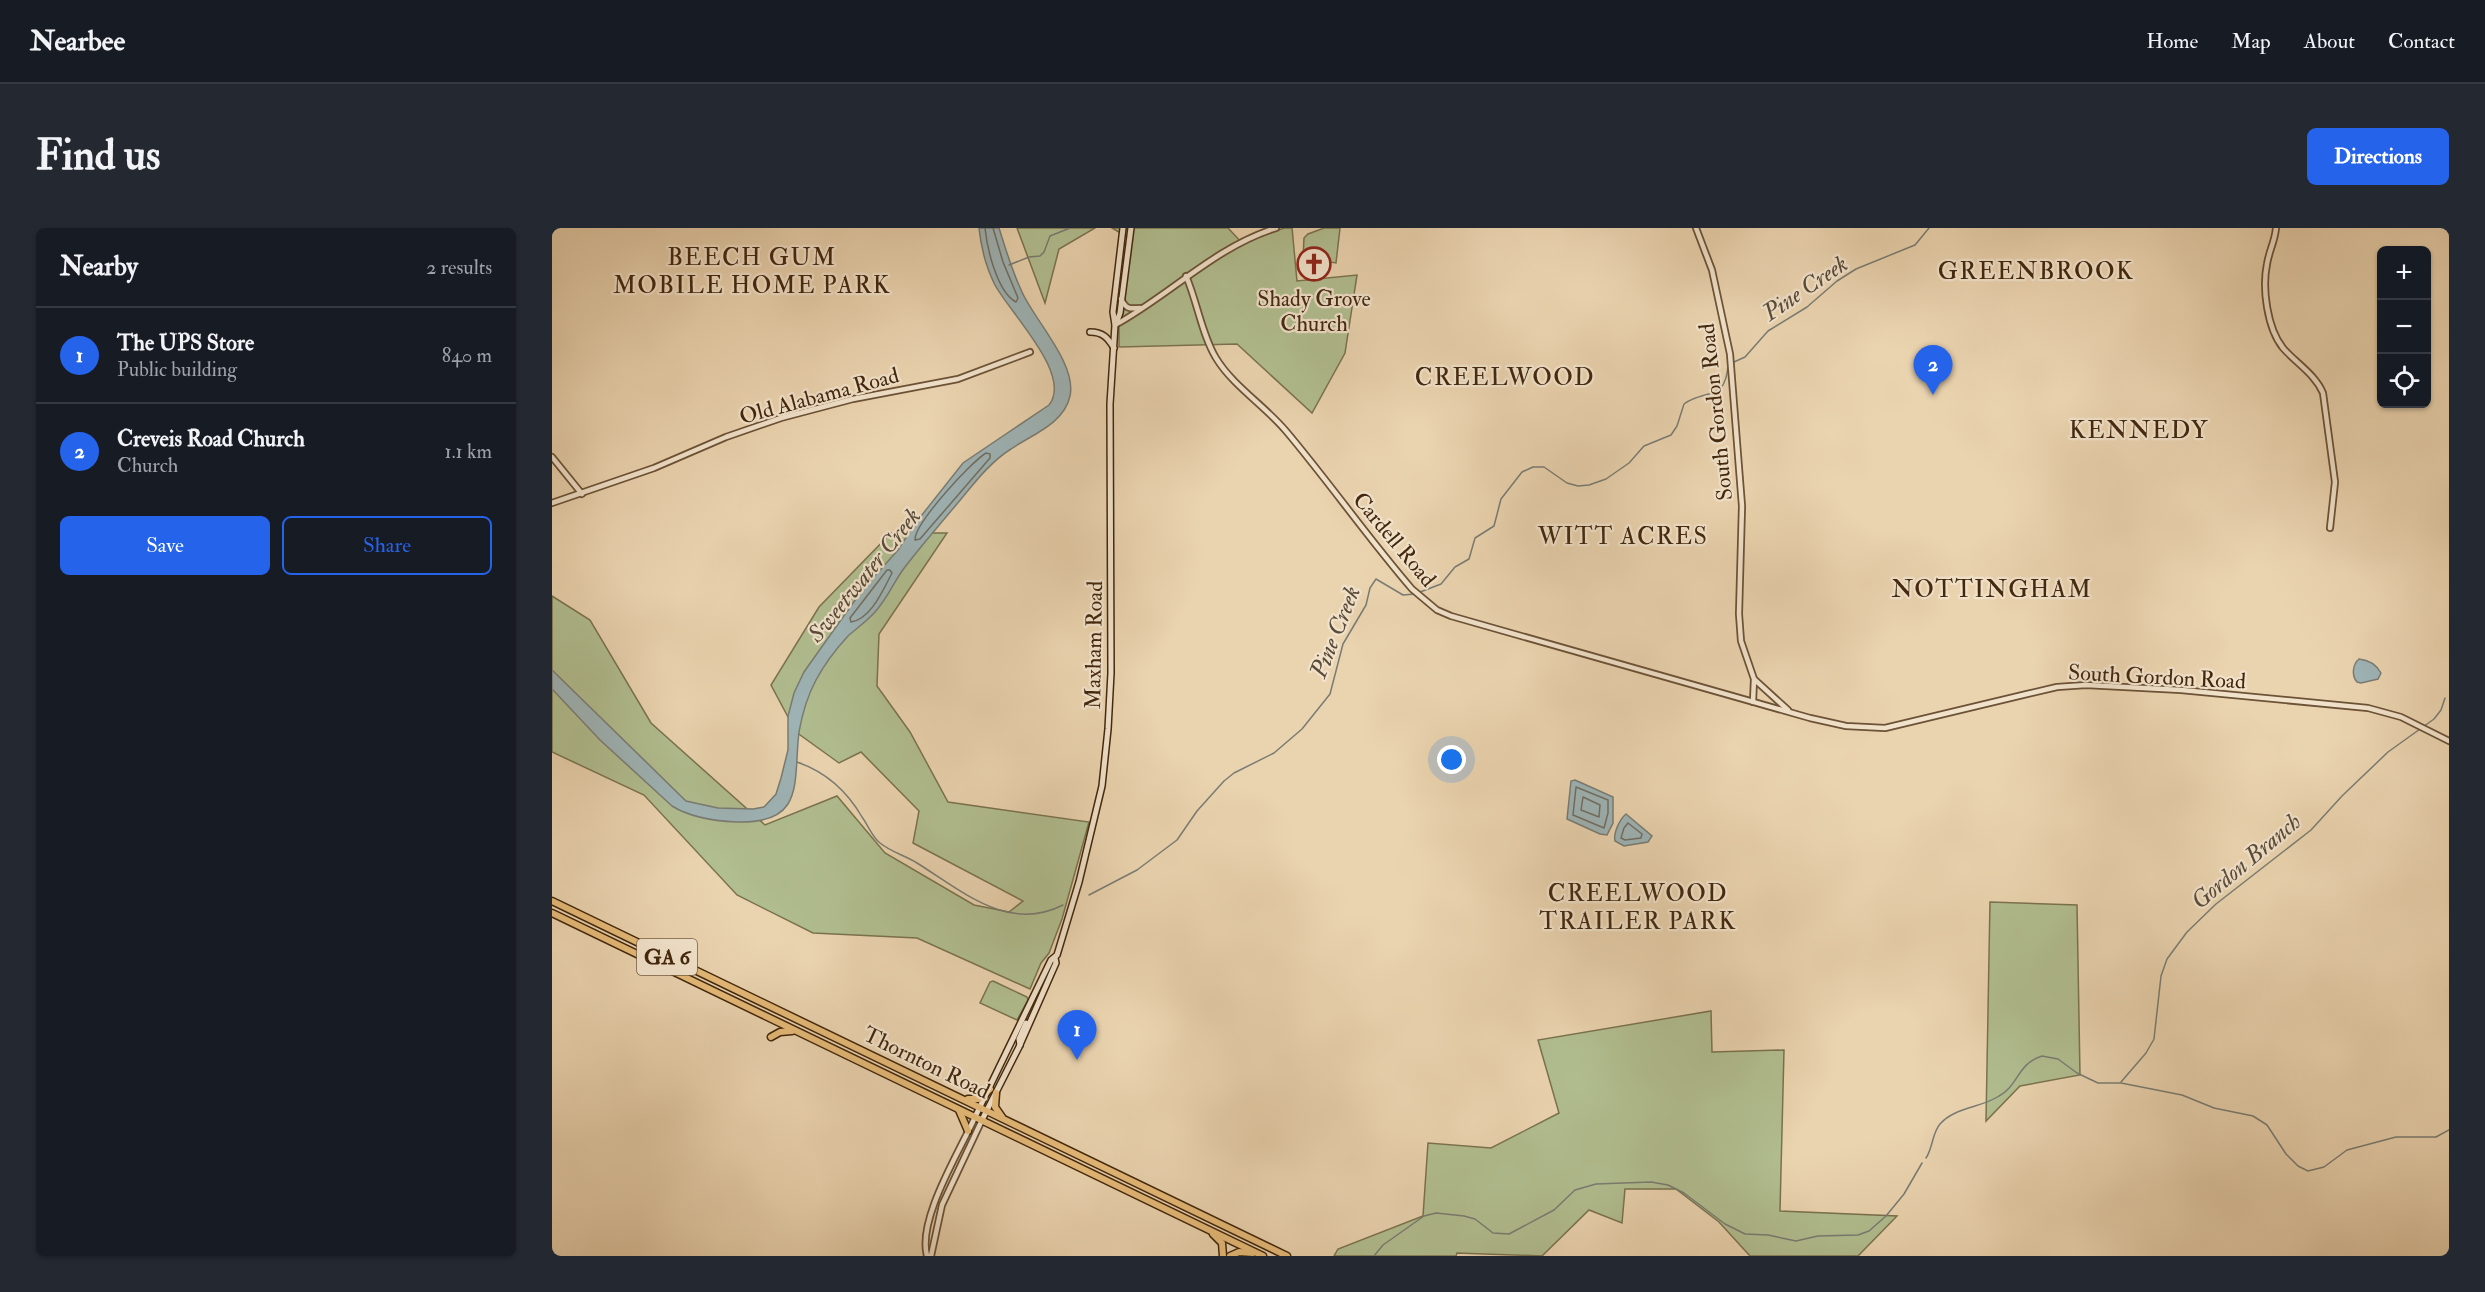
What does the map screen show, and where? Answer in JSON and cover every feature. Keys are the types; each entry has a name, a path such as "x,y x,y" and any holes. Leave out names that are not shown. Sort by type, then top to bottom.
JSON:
{"highway":[{"name":"Thornton Road","path":"552,901 1287,1256"},
{"name":"Thornton Road","path":"552,914 1261,1255"},
{"path":"771,1037 780,1032 796,1031"},
{"path":"959,1098 977,1100 990,1089"},
{"path":"996,1094 996,1110 1005,1119"},
{"path":"959,1109 968,1131"},
{"path":"1206,1228 1222,1243 1223,1256"},
{"path":"1230,1256 1239,1252 1261,1255"}],"main road":[{"name":"Maxham Road","path":"975,1117 996,1094 1056,963 1055,958 1079,882 1104,769 1111,673 1110,404 1115,325 1113,312 1123,228"},
{"name":"Maxham Road","path":"1115,325 1120,313 1131,228"},
{"path":"1090,332 1101,333 1107,337 1114,348"},
{"name":"Maxham Road","path":"982,1120 990,1089 1051,960 1055,958"},
{"path":"1020,1045 1019,1039 1029,1016 1029,1007"}],"street":[{"path":"1115,325 1226,251 1276,228"},
{"name":"South Gordon Road","path":"1696,228 1712,270 1730,354 1742,506 1739,614 1741,641 1754,679 1753,702"},
{"path":"2276,228 2274,244 2267,264 2268,306 2272,325 2280,343 2317,382 2323,393 2335,482 2330,528"},
{"name":"Cardell Road","path":"1186,276 1217,360 1229,375 1283,428 1412,589 1428,603 1451,616 1791,712"},
{"path":"1121,299 1125,307 1143,308"},
{"name":"Old Alabama Road","path":"552,503 582,494 781,418 853,399 958,379 1030,352"},
{"path":"552,457 582,494"},
{"path":"1754,679 1791,712"},
{"name":"South Gordon Road","path":"1791,712 1846,726 1885,728 2057,687 2109,685 2368,708 2401,717 2449,741"},
{"name":"Maxham Road","path":"927,1256 928,1226 935,1202 975,1117"},
{"name":"Maxham Road","path":"931,1256 942,1205 982,1120"}],"green space":[{"path":"1017,228 1095,228 1059,249 1045,303"},
{"path":"1112,228 1228,228 1242,243 1284,228 1292,228 1297,281 1357,275 1345,353 1312,413 1237,344 1119,347 1119,319 1131,239"},
{"path":"1324,228 1340,228 1336,263 1311,259 1309,261 1303,258 1304,238"},
{"path":"891,533 947,533 879,634 877,686 910,732 948,802 1089,822 1062,919 1049,953 1041,963 1030,989 917,938 813,933 737,895 644,795 552,752 552,596 590,620 651,723 765,825 837,796 885,853 974,905 1009,912 1023,901 913,843 919,811 861,752 839,763 796,732 771,685 819,607"},
{"path":"1990,902 2077,905 2080,1075 2020,1086 1986,1121"},
{"path":"993,981 1027,997 1028,1000 1017,1020 980,1003 990,982"},
{"path":"1711,1011 1712,1052 1784,1050 1780,1211 1897,1216 1858,1256 1750,1256 1719,1222 1676,1189 1625,1189 1622,1223 1589,1210 1542,1256 1457,1253 1456,1256 1334,1256 1338,1249 1423,1216 1428,1143 1491,1148 1559,1113 1538,1040"}],"water":[{"path":"979,228 999,228 1022,292 1054,343 1067,370 1070,396 1067,406 1046,428 1002,455 986,469 901,572 880,607 835,651 819,674 808,699 799,732 795,783 792,796 785,808 775,816 759,821 737,822 703,818 679,810 600,740 552,689 552,670 686,801 718,808 764,807 776,794 781,778 788,750 788,716 794,693 804,672 863,589 898,550 914,525 963,463 1049,405 1054,392 1053,378 1037,344 995,285 984,257"},
{"path":"2359,659 2369,661 2377,667 2381,673 2378,679 2357,682 2353,670"},
{"path":"1575,780 1613,797 1613,823 1607,835 1567,819 1571,781"},
{"path":"1626,814 1652,836 1648,842 1624,846 1615,841 1618,826"}],"waterway":[{"path":"1009,265 1029,257 1040,256 1050,236 1070,228"},
{"name":"Pine Creek","path":"1734,362 1745,357 1768,331 1807,307 1837,281 1856,269 1915,245 1929,228"},
{"name":"Pine Creek","path":"1089,895 1137,870 1177,840 1197,811 1224,781 1234,773 1274,753 1302,729 1330,694 1343,644 1366,605 1370,588 1376,579 1403,595 1415,594 1441,584 1455,567 1469,559 1475,538 1494,526 1501,499 1522,472 1533,467 1544,467 1567,483 1578,486 1606,479 1629,463 1644,446 1671,435 1677,426 1684,404 1718,390 1723,385 1728,365"},
{"name":"Gordon Branch","path":"2121,1082 2146,1053 2154,1039 2161,976 2167,959 2187,932 2216,904 2311,830 2342,796 2388,752 2434,719 2441,710 2445,698"},
{"name":"Pine Creek","path":"797,762 817,771 835,784 850,799 880,843 917,863 968,896 1004,911 1023,914 1043,912 1063,905"},
{"path":"1926,1158 1937,1128 1946,1118 1999,1096 2011,1086 2028,1064 2042,1056 2058,1059 2077,1073 2098,1083 2121,1083 2182,1095 2214,1108 2253,1116 2267,1125 2286,1154 2298,1166 2308,1171 2324,1167 2347,1150 2396,1137 2436,1137 2449,1130"},
{"path":"1374,1256 1383,1245 1424,1216 1436,1213 1464,1216 1475,1219 1493,1233 1509,1234 1554,1210 1575,1190 1596,1184 1651,1182 1668,1185 1684,1193 1725,1224 1745,1234 1768,1235 1796,1241 1818,1236 1858,1235 1869,1231 1886,1216 1904,1194 1922,1163"}],"place":[{"name":"Shady Grove Church","path":"1314,264"},
{"name":"Creveis Road Church","path":"1933,395"},
{"name":"The UPS Store","path":"1077,1060"}],"district":[{"name":"BEECH GUM MOBILE HOME PARK","path":"752,271"},
{"name":"GREENBROOK","path":"2036,271"},
{"name":"CREELWOOD","path":"1505,377"},
{"name":"KENNEDY","path":"2139,430"},
{"name":"WITT ACRES","path":"1623,536"},
{"name":"NOTTINGHAM","path":"1992,589"},
{"name":"CREELWOOD TRAILER PARK","path":"1638,907"}],"water label":[{"name":"Sweetwater Creek","path":"864,575"}]}
